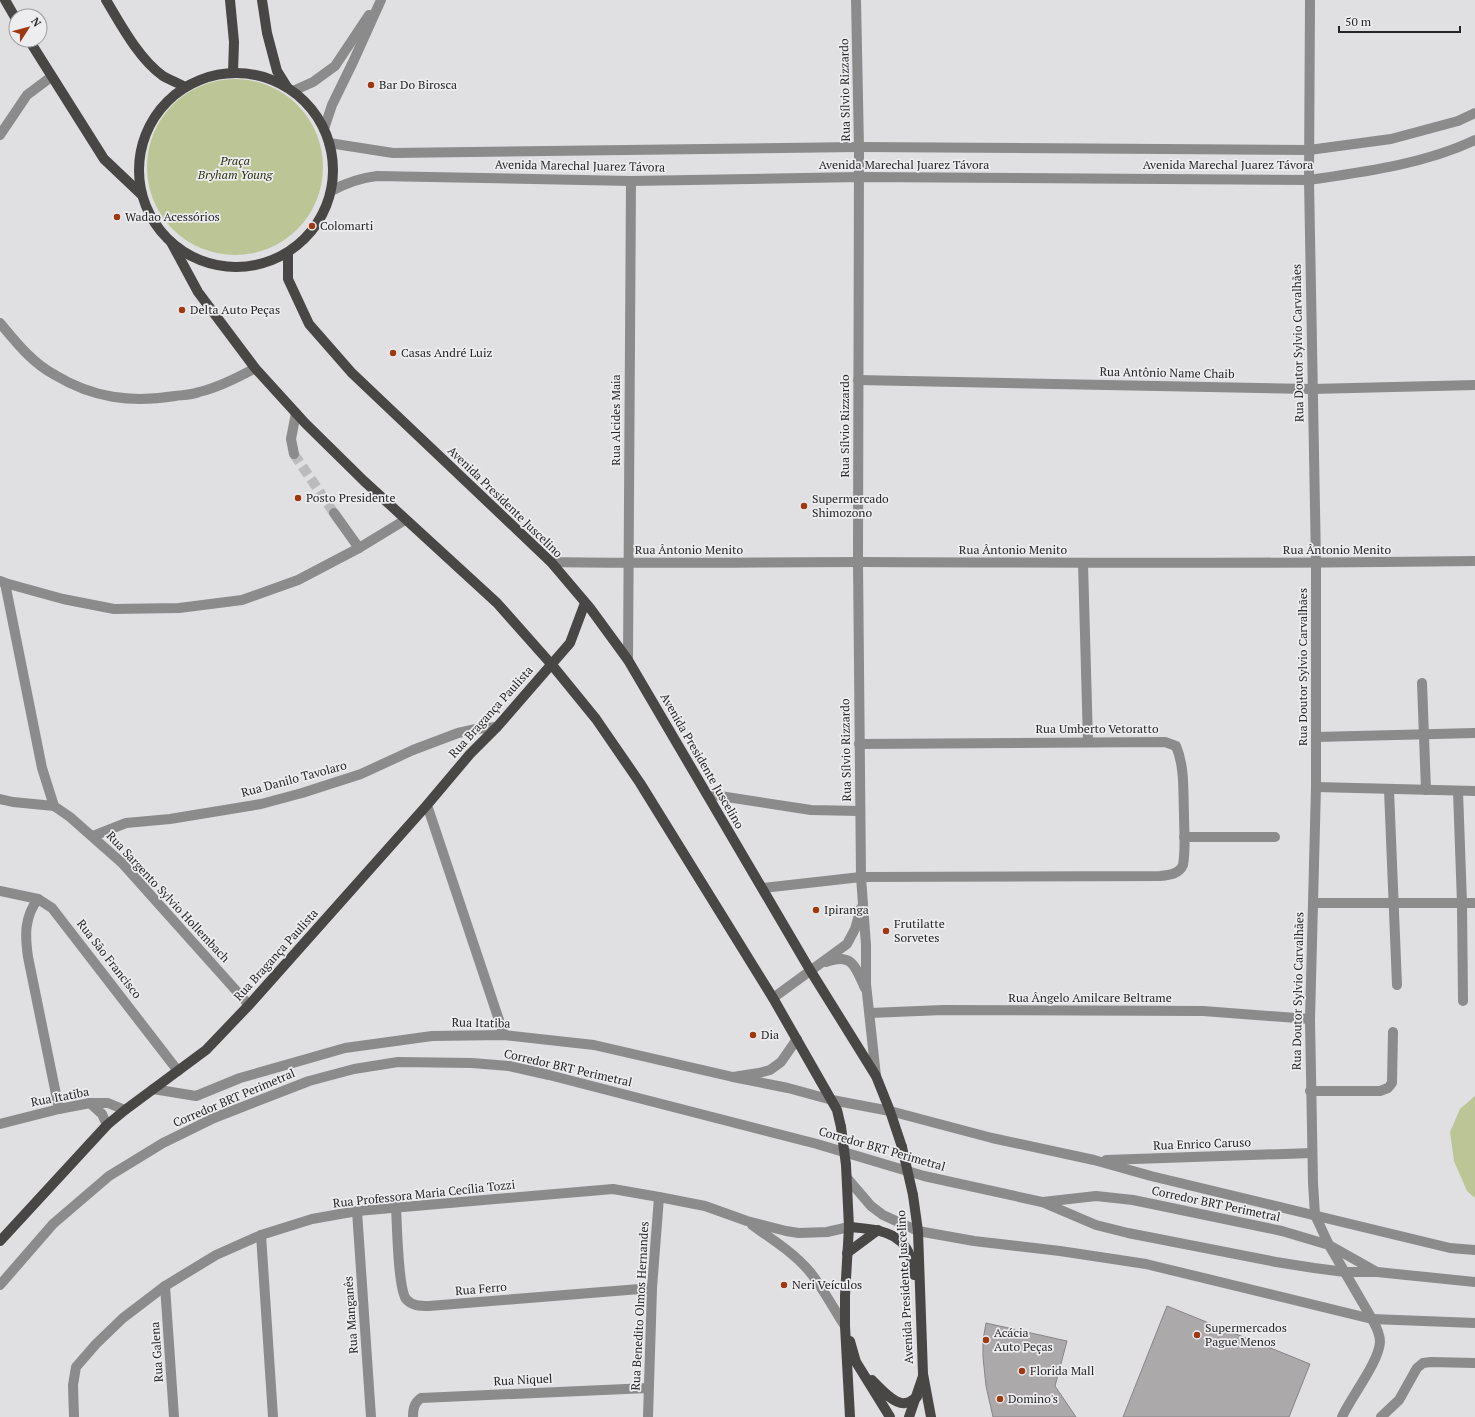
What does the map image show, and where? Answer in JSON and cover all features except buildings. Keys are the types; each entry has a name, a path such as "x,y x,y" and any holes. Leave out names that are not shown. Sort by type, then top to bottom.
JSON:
{"main road":[{"path":"106,0 129,37 148,63 163,76 185,87"},
{"path":"230,0 234,42 232,72"},
{"path":"262,0 267,33 277,71 290,89 324,129 329,142 333,167 331,191 318,223 295,248 288,253 261,264 231,267 199,260 171,242 158,228 149,213 142,195 139,170 142,146 151,122 166,102 185,87 208,77 232,72 261,76 290,89"},
{"path":"34,48 104,158 142,195"},
{"path":"171,242 198,292 255,368 296,413 364,481 405,520 497,602 552,665 596,720 640,783 797,1038 837,1110 841,1127 846,1165 849,1226 845,1326 850,1417"},
{"name":"Avenida Presidente Juscelino","path":"288,253 288,279 309,324 351,372 551,562 585,603 628,660 763,888 815,967 876,1076 902,1147 913,1195 918,1231 923,1374"},
{"name":"Rua Bragança Paulista","path":"0,1242 108,1125 125,1110 206,1050 249,1005 427,805 470,754 497,727 552,665 570,643 585,603"},
{"path":"849,1226 889,1233 896,1237 904,1245 910,1256 920,1298"},
{"path":"848,1253 878,1230"},
{"path":"845,1326 856,1362 890,1417"},
{"path":"856,1362 888,1396 898,1402 904,1404 908,1403 916,1397"},
{"path":"909,1417 923,1374"},
{"path":"923,1374 931,1417"}],"street":[{"path":"290,89 313,82 335,66 378,0"},
{"path":"324,129 332,105 381,0"},
{"name":"Rua Sílvio Rizzardo","path":"856,0 859,147 858,562 861,877 868,994 876,1076"},
{"name":"Rua Doutor Sylvio Carvalhães","path":"1310,0 1309,180 1316,563 1316,787 1310,1019 1310,1091 1315,1215 1329,1245 1372,1319 1378,1331 1380,1342 1376,1357 1342,1417"},
{"path":"0,135 27,95 51,77"},
{"name":"Avenida Marechal Juarez Távora","path":"329,142 393,153 859,147 1309,150 1391,139 1452,122 1475,113"},
{"name":"Avenida Marechal Juarez Távora","path":"331,191 349,182 377,176 631,181 859,177 1309,180 1391,167 1432,156 1475,140"},
{"name":"Rua Alcides Maia","path":"628,660 631,181"},
{"path":"0,323 27,354 54,375 88,391 122,399 158,399 198,393 229,382 255,368"},
{"name":"Rua Antônio Name Chaib","path":"858,380 1312,389 1475,385"},
{"path":"294,454 291,439 296,413"},
{"path":"334,513 359,548"},
{"path":"0,798 13,802 54,806 42,768 2,582 63,599 114,609 179,608 242,600 298,580 359,548 405,520"},
{"name":"Rua Ântonio Menito","path":"551,562 628,564 858,562 1475,562"},
{"path":"1083,563 1088,742"},
{"path":"1422,683 1426,790"},
{"name":"Rua Danilo Tavolaro","path":"94,836 126,823 170,819 268,802 361,774 413,750 458,733 476,729 497,727"},
{"path":"1316,737 1475,733"},
{"name":"Rua Umberto Vetoratto","path":"859,744 1165,742 1176,746 1180,755 1182,770 1184,837 1184,861 1182,869 1175,874 1160,876 861,877"},
{"path":"1316,787 1475,791"},
{"path":"1390,790 1397,985"},
{"path":"1458,791 1462,903 1463,1001"},
{"path":"707,794 811,810 860,811"},
{"path":"427,805 504,1035"},
{"name":"Rua Sargento Sylvio Hollembach","path":"54,806 94,836 122,864 249,1005"},
{"path":"1184,837 1275,837"},
{"path":"763,888 861,877"},
{"name":"Rua São Francisco","path":"0,891 38,899 52,908 178,1071"},
{"path":"38,899 32,906 25,936 59,1109"},
{"name":"Rua Sílvio Rizzardo","path":"773,998 846,944 851,937 863,900"},
{"path":"1313,903 1475,903"},
{"path":"815,967 839,958 843,958 851,962 868,994"},
{"name":"Rua Ângelo Amilcare Beltrame","path":"870,1012 943,1010 1202,1011 1310,1019"},
{"path":"1310,1091 1380,1091 1388,1088 1392,1083 1393,1032"},
{"name":"Rua Itatiba","path":"154,1089 196,1096 240,1078 345,1048 432,1036 504,1035 594,1045 733,1077 758,1074 770,1070 781,1062 797,1038"},
{"name":"Corredor BRT Perimetral","path":"0,1285 53,1224 109,1176 163,1143 214,1118 309,1081 354,1069 398,1062 472,1063 509,1066 817,1144 924,1176 1042,1202 1096,1225 1128,1233 1276,1262 1345,1272 1377,1272 1475,1282"},
{"path":"733,1077 788,1088 832,1100 890,1111 1013,1143 1094,1160 1151,1176 1450,1248 1475,1250"},
{"name":"Rua Itatiba","path":"0,1124 59,1109 90,1104 108,1103 125,1110"},
{"path":"90,1104 102,1114 108,1125"},
{"name":"Rua Enrico Caruso","path":"1094,1160 1312,1153"},
{"path":"847,1178 862,1197 883,1215 918,1231 974,1241 1060,1251 1146,1264 1372,1319 1475,1323"},
{"name":"Rua Professora Maria Cecília Tozzi","path":"74,1417 73,1385 76,1367 96,1344 124,1318 165,1286 216,1255 261,1235 312,1219 357,1211 396,1207 613,1189 705,1206 747,1221 786,1231 799,1233 827,1232 849,1226"},
{"name":"Corredor BRT Perimetral","path":"1042,1202 1096,1196 1133,1200 1282,1231 1329,1245 1377,1272"},
{"name":"Rua Benedito Olmos Hernandes","path":"648,1417 652,1288 659,1197"},
{"name":"Rua Ferro","path":"396,1207 401,1282 406,1298 414,1305 428,1306 652,1288"},
{"name":"Rua Manganês","path":"357,1211 371,1417"},
{"name":"Rua Professora Maria Cecília Tozzi","path":"747,1221 794,1256 809,1271 820,1285 845,1326"},
{"path":"261,1235 273,1417"},
{"name":"Rua Galena","path":"165,1286 174,1417"},
{"path":"1381,1417 1398,1400 1417,1368 1423,1363 1475,1363"},
{"name":"Rua Niquel","path":"413,1417 414,1408 417,1401 421,1398 648,1388"}],"green space":[{"name":"Praça Bryham Young","path":"235,79 252,81 269,86 291,99 303,111 316,133 321,150 323,167 321,184 316,201 303,223 291,235 269,248 252,253 235,255 218,253 201,248 179,235 167,223 154,201 149,184 147,167 149,150 154,133 167,111 179,99 201,86 218,81"},
{"path":"1475,1096 1475,1198 1467,1191 1454,1161 1450,1132 1460,1109"}],"tunnel":[{"path":"294,454 334,513"}],"place":[{"name":"Bar Do Birosca","path":"371,85"},
{"name":"Wadao Acessórios","path":"117,217"},
{"name":"Colomarti","path":"312,226"},
{"name":"Delta Auto Peças","path":"182,310"},
{"name":"Casas André Luiz","path":"393,353"},
{"name":"Posto Presidente","path":"298,498"},
{"name":"Supermercado Shimozono","path":"804,506"},
{"name":"Ipiranga","path":"816,910"},
{"name":"Frutilatte Sorvetes","path":"886,931"},
{"name":"Dia","path":"753,1035"},
{"name":"Neri Veículos","path":"784,1285"},
{"name":"Supermercados Pague Menos","path":"1197,1335"},
{"name":"Acácia Auto Peças","path":"986,1340"},
{"name":"Florida Mall","path":"1022,1371"},
{"name":"Domino's","path":"1000,1399"}]}
